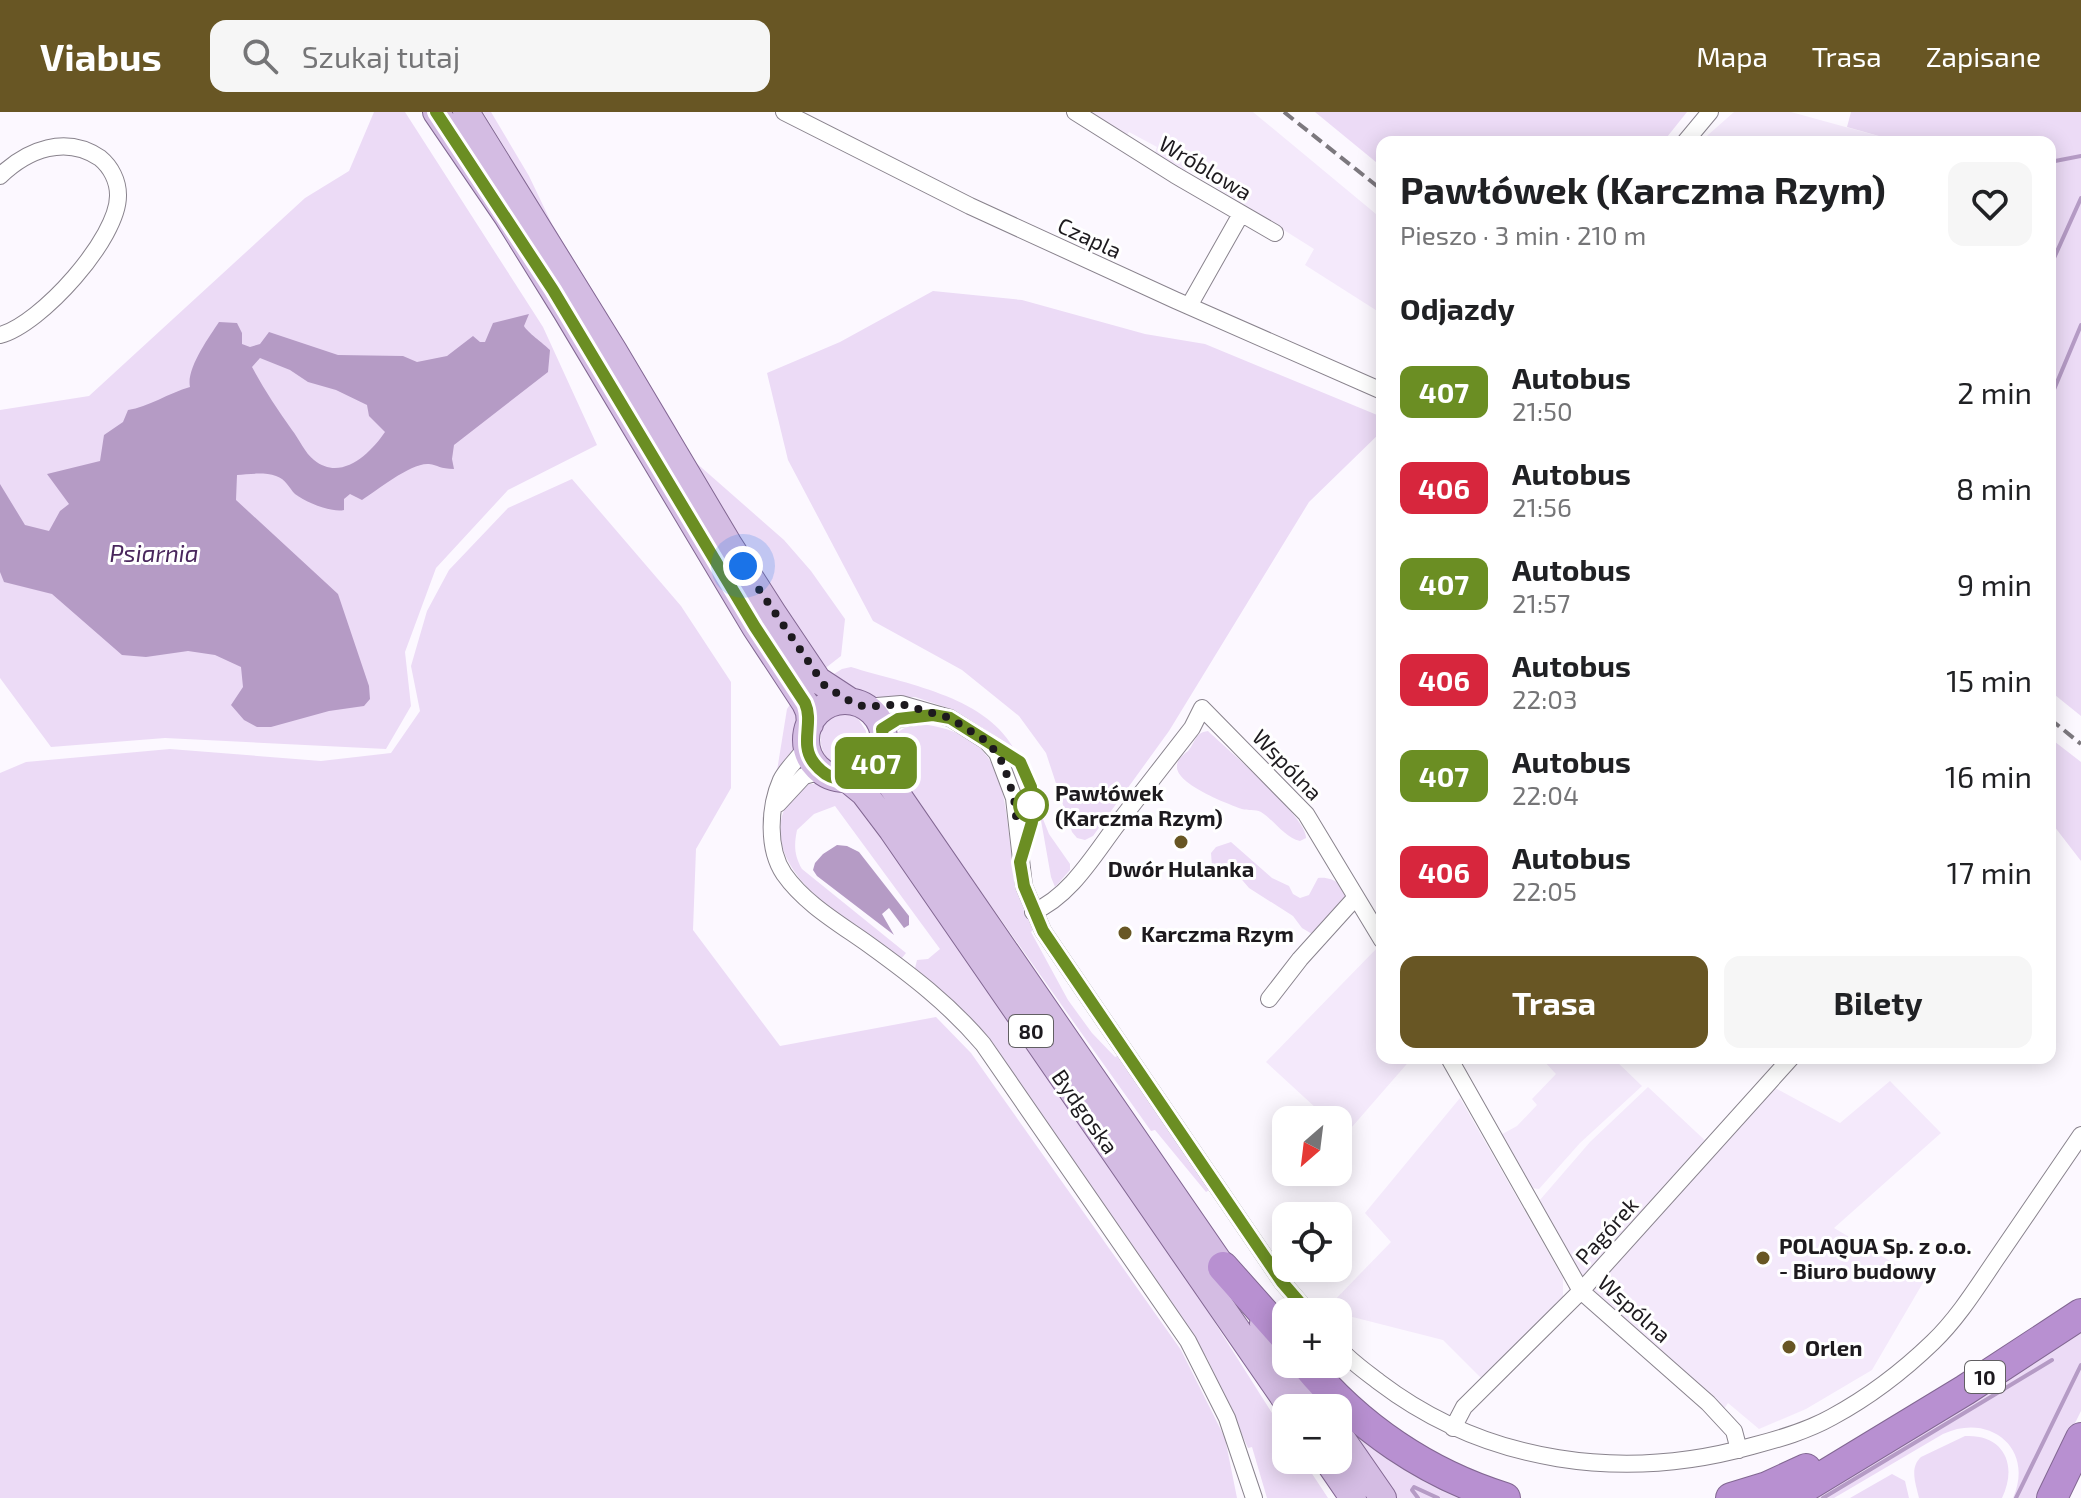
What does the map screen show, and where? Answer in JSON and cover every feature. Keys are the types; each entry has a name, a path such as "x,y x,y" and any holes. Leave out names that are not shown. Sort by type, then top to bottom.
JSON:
{"highway":[{"path":"1223,1267 1272,1322"},
{"name":"10","path":"1787,1498 1965,1390 2081,1314"},
{"path":"1318,1378 1365,1423 1403,1450 1438,1471 1505,1498"},
{"path":"1731,1498 1767,1487 1893,1433"},
{"path":"2052,1498 2081,1438"}],"main road":[{"name":"80","path":"436,112 818,680 879,720 882,742"},
{"name":"80","path":"466,112 664,454 755,627 805,703 809,712 810,756 835,775"},
{"path":"808,735 826,706 858,704"},
{"path":"835,775 868,771 882,742"},
{"name":"Bydgoska","path":"882,742 884,775 1223,1267"},
{"name":"Bydgoska","path":"835,775 864,793 892,830 1281,1394"},
{"name":"80","path":"1223,1267 1272,1338"},
{"path":"1352,1453 1383,1498"},
{"path":"1337,1474 1353,1498"}],"street":[{"name":"Czapla","path":"784,112 970,206 1376,388"},
{"name":"Wróblowa","path":"1075,112 1275,233"},
{"path":"1690,136 1710,112"},
{"path":"0,176 37,151 66,145 79,148 104,162 116,180 118,193 114,219 101,242 60,294 28,323 0,335"},
{"path":"1189,306 1241,214"},
{"path":"858,704 901,704 963,724 997,753 1014,798 1024,886 1033,912 1078,983 1296,1298"},
{"name":"Wspólna","path":"1033,912 1058,897 1079,874 1192,728 1202,708 1306,814 1376,930"},
{"path":"882,742 898,719 933,715"},
{"path":"808,735 783,777 775,808 772,826 776,857 782,872 816,907 931,990 983,1044 1188,1341 1227,1418 1254,1498"},
{"path":"775,808 804,776 835,775"},
{"path":"1269,999 1356,897"},
{"name":"Wspólna","path":"1452,1064 1581,1291 1708,1403 1734,1431 1739,1450"},
{"name":"Pagórek","path":"1453,1428 1464,1407 1581,1291 1786,1064"},
{"path":"1352,1358 1394,1393 1453,1428 1538,1456 1589,1464 1630,1466 1670,1463 1739,1450 1792,1435 1831,1418 1872,1392 1936,1340 1983,1280 2081,1135"}],"shaded area":[{"path":"374,112 405,112 543,327 597,445 508,490 436,568 405,652 411,706 386,749 165,738 51,747 0,678 0,410 89,396 305,198 349,171"},
{"path":"483,112 491,112 529,176 552,224 694,461 784,540 811,571 845,619 841,656 823,670 544,223 523,178"},
{"path":"1085,112 1253,112 1376,214 1376,310 1305,265 1314,249 1187,169 1184,173 1154,155 1157,147 1129,132 1124,140"},
{"path":"1315,112 1687,112 1668,136 1376,136 1376,162"},
{"path":"1734,112 1791,112 1878,136 1707,136"},
{"path":"1851,112 2081,112 2081,716 2056,696 2056,136 1879,136 1847,127"},
{"path":"933,291 1022,300 1145,334 1205,344 1376,415 1376,437 1309,502 1169,731 1093,836 1085,840 1077,838 1072,832 1046,753 1019,716 962,670 873,621 788,460 767,373 840,342"},
{"path":"572,479 681,606 731,682 731,788 696,849 693,930 780,1046 936,1017 971,1053 1181,1350 1225,1438 1237,1498 0,1498 0,773 26,762 170,749 321,761 391,753 420,711 411,666 427,611 449,570 508,508"},
{"path":"851,667 918,686 962,703 999,729 1013,747 951,709 915,697 877,697 829,677"},
{"path":"793,700 798,735 793,753 775,783 787,709"},
{"path":"839,709 854,712 866,731 867,757 854,765 840,766 823,752 822,717"},
{"path":"921,724 951,731 972,742 987,757 997,775 1003,796 1014,870 1033,930 1031,932 1068,1000 1092,1033 1115,1057 1120,1055 1211,1189 1206,1192 1155,1130 1151,1131 889,762 895,735"},
{"path":"1208,731 1294,815 1306,838 1300,841 1295,839 1261,812 1226,803 1184,780 1179,773 1178,761 1198,736"},
{"path":"2056,743 2081,762 2081,861 2056,829"},
{"path":"808,784 819,784 854,796 1179,1266 1272,1413 1272,1474 1312,1474 1328,1498 1267,1498 1252,1447 1248,1448 1207,1358 1007,1064 958,1007 915,968 917,960 928,959 940,949 835,806 814,814 797,830 795,850 799,864 906,953 901,959 862,932 820,900 802,881 788,861 781,839 782,816 799,789"},
{"path":"1039,809 1049,834 1070,864 1070,870 1055,887 1051,877"},
{"path":"1231,842 1300,898 1309,895 1318,878 1323,878 1342,886 1347,899 1312,934 1302,928 1293,916 1249,888 1237,874 1212,867 1211,853 1216,847"},
{"path":"1376,949 1376,1064 1407,1064 1352,1127 1352,1106 1314,1106 1266,1062"},
{"path":"1547,1064 1619,1064 1642,1086 1580,1143 1539,1189 1524,1187 1495,1138 1517,1126 1537,1105 1532,1099 1556,1074"},
{"name":"POLAQUA Sp. z o.o. - Biuro budowy","path":"1890,1081 1941,1133 1834,1228 1924,1281 1872,1370 1806,1409 1759,1429 1728,1403 1724,1409 1591,1290 1775,1088 1840,1123"},
{"path":"1648,1087 1711,1146 1581,1291 1533,1208 1590,1142"},
{"path":"1460,1098 1563,1278 1563,1298 1482,1379 1443,1340 1352,1317 1352,1298 1337,1298 1391,1242 1365,1213"},
{"path":"2081,1330 2081,1411 2038,1498 2013,1498 2018,1464 2013,1450 2004,1439 1991,1431 1960,1428 1943,1434 1834,1498 1806,1498"},
{"path":"1352,1421 1475,1498 1394,1498 1352,1433"},
{"path":"1965,1436 1989,1440 2004,1454 2008,1474 2002,1498 1919,1498 1914,1476 1917,1461"},
{"path":"1892,1474 1905,1481 1909,1498 1850,1498"}],"water":[{"name":"Psiarnia","path":"529,314 524,326 550,350 548,372 454,445 454,469 429,464 413,467 362,500 350,494 344,499 344,510 339,511 305,500 279,477 237,475 236,500 338,594 369,686 370,699 364,706 329,711 271,727 257,727 244,720 231,705 243,687 241,667 215,655 188,651 146,657 122,655 52,594 4,582 0,572 0,484 25,525 49,531 60,511 69,504 47,474 100,461 104,435 123,422 128,410 190,387 195,362 219,322 237,323 242,333 242,344 250,347 260,344 269,332 338,355 403,356 417,362 447,356 473,336 485,342 493,323","holes":["260,358 290,370 308,382 336,390 367,405 369,416 385,432 363,456 344,467 324,466 314,460 252,367"]},
{"path":"837,845 859,852 909,916 909,925 904,928 889,908 882,914 894,935 817,876 813,870 815,863"}],"waterway":[{"path":"2056,161 2081,156"},
{"path":"2056,254 2081,198"},
{"path":"2056,385 2081,325"},
{"path":"1823,1498 2052,1360"},
{"path":"2016,1498 2081,1365"},
{"path":"1418,1498 1412,1490 1414,1487 1438,1498"}],"railway":[{"path":"1284,112 1376,185"},
{"path":"2056,724 2081,744"}],"bus line":[{"name":"407","path":"436,112 553,290 755,627 805,703 810,724 806,735 807,746 815,764 830,776 858,777 876,764 881,755 884,742 882,729 898,719 933,715 963,724 1020,762 1031,787 1032,822 1020,862 1033,912 1124,1051 1296,1298"}],"place":[{"name":"Pawłówek (Karczma Rzym)","path":"1031,805"},
{"name":"Dwór Hulanka","path":"1181,842"},
{"name":"Karczma Rzym","path":"1125,933"},
{"name":"POLAQUA Sp. z o.o. - Biuro budowy","path":"1763,1258"},
{"name":"Orlen","path":"1789,1347"}],"route":[{"path":"743,566 825,686 865,707 901,704 963,724 997,753 1014,798 1016,816 1031,805"}]}
